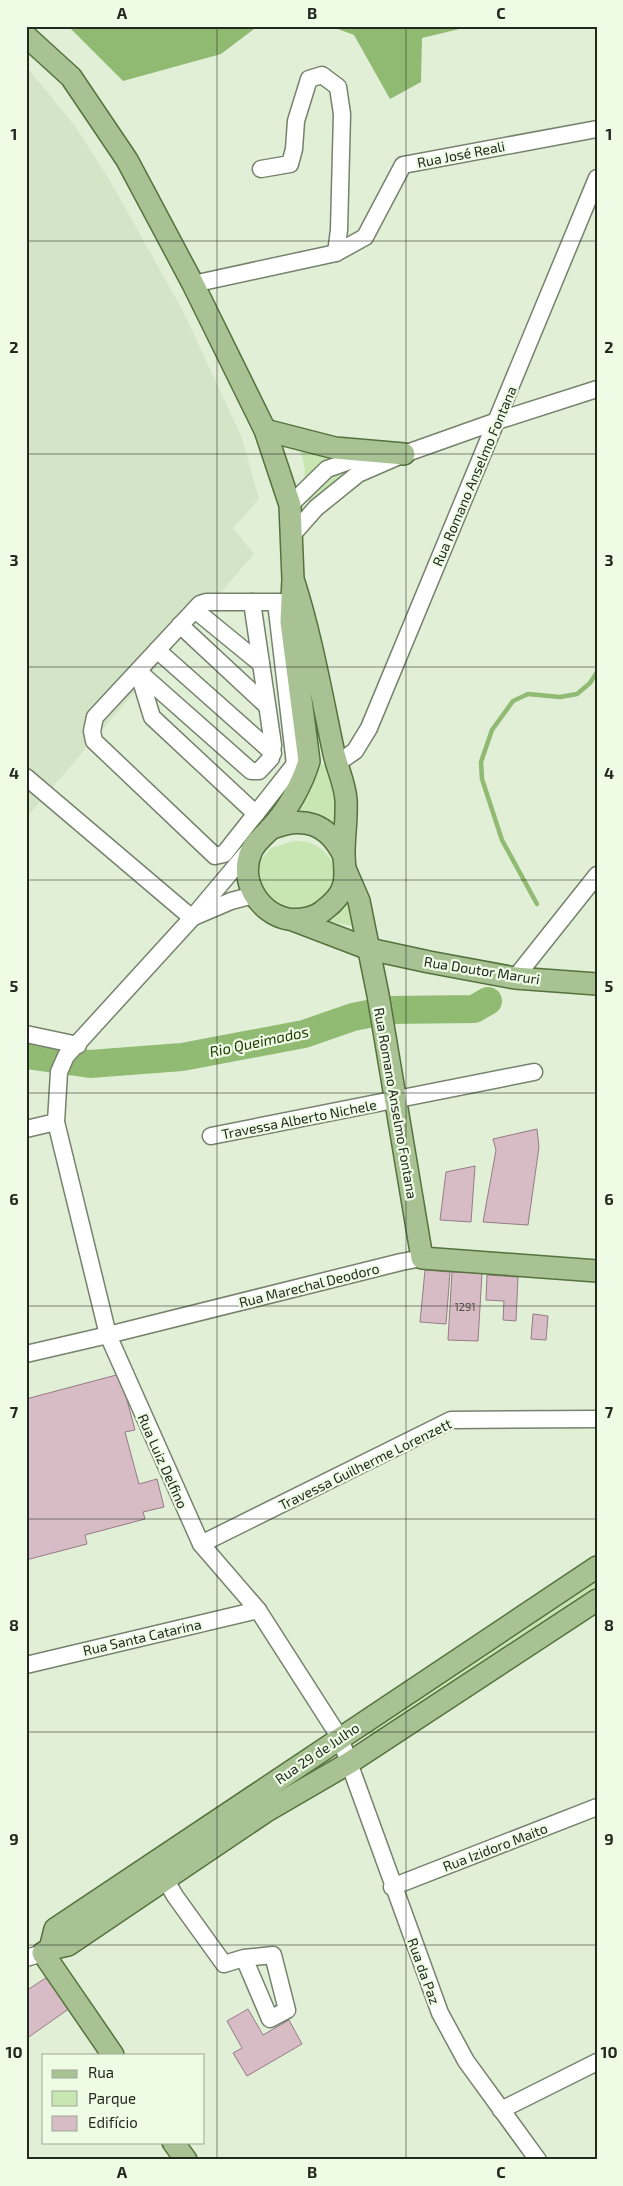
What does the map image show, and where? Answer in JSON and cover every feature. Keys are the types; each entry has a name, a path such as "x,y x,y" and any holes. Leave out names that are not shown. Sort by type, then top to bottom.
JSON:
{"main road":[{"path":"26,36 71,77 122,153 193,284 264,430 290,505 294,579 307,620 336,764 346,800 343,888 334,902 322,912 306,918 290,919 276,915 263,907 254,895 248,881 248,866 251,852 262,827 304,780 309,761 291,622 284,602 294,579"},
{"path":"264,430 336,448 404,454"},
{"path":"309,761 336,764"},
{"path":"262,827 299,821 314,824 327,832 337,842 359,901 369,949"},
{"name":"Rua Doutor Maruri","path":"290,919 369,949 430,962 515,978 597,984"},
{"name":"Rua Romano Anselmo Fontana","path":"369,949 422,1258"},
{"name":"Rua Marechal Deodoro","path":"422,1258 597,1270"},
{"name":"Rua 29 de Julho","path":"40,1953 68,1945 160,1870 340,1738 597,1567"},
{"name":"Rua 29 de Julho","path":"160,1870 349,1763 597,1600"},
{"path":"40,1953 112,2054"},
{"path":"175,2144 186,2160"}],"street":[{"path":"261,170 290,164 294,149 296,121 309,78 322,75 338,87 342,114 339,230 336,252"},
{"name":"Rua José Reali","path":"193,284 336,252 352,245 365,237 404,165 597,129"},
{"name":"Rua Romano Anselmo Fontana","path":"336,764 354,751 369,728 597,178"},
{"path":"293,534 316,508 358,474 404,454 497,421 597,389"},
{"path":"290,505 326,469 362,457 404,454"},
{"path":"26,1034 72,1051 192,918 262,827 295,764 284,602 206,602 200,604 95,717 92,731 94,741 215,856 224,854 262,827"},
{"path":"138,671 251,771 260,771 273,753 252,602"},
{"path":"195,610 261,664"},
{"path":"180,625 267,706"},
{"path":"157,650 273,753"},
{"path":"138,671 152,717 262,827"},
{"path":"26,776 192,918"},
{"path":"515,978 597,875"},
{"path":"192,918 231,901 254,895"},
{"name":"Rua Luiz Delfino","path":"72,1051 59,1072 56,1122 108,1335 201,1544 258,1610 340,1738 349,1763"},
{"name":"Travessa Alberto Nichele","path":"211,1136 534,1072"},
{"path":"26,1129 56,1122"},
{"name":"Rua Marechal Deodoro","path":"26,1354 422,1258"},
{"name":"Travessa Guilherme Lorenzett","path":"201,1544 451,1420 597,1419"},
{"name":"Rua Santa Catarina","path":"26,1665 258,1610"},
{"name":"Rua da Paz","path":"349,1763 392,1887 440,2013 466,2061 538,2160"},
{"name":"Rua Izidoro Maito","path":"392,1887 597,1807"},
{"path":"160,1870 175,1896 224,1964 244,1958"},
{"path":"501,2110 597,2062"}],"shaded area":[{"path":"26,66 74,125 109,179 183,311 242,438 259,499 233,528 254,554 26,818"}],"green space":[{"path":"68,26 264,26 254,29 221,54 123,81"},
{"path":"330,26 472,26 422,38 421,82 390,99 354,35"},
{"path":"295,440 352,453 304,487 304,463"},
{"path":"349,469 310,509 307,494 324,478"},
{"path":"319,764 328,765 338,822 334,827 296,812"},
{"path":"294,841 308,842 317,846 335,863 335,888 318,905 309,908 292,908 269,901 253,869 271,848"},
{"path":"345,897 358,927 320,920 337,913"},
{"path":"597,1576 597,1592 376,1736 367,1734 369,1724"}],"building":[{"path":"537,1129 539,1147 528,1225 483,1222 496,1150 493,1139"},
{"path":"475,1166 471,1222 440,1220 446,1172"},
{"path":"425,1270 450,1272 446,1324 420,1322"},
{"path":"452,1272 482,1273 478,1341 448,1340"},
{"path":"487,1275 518,1277 516,1321 503,1320 504,1301 486,1300"},
{"path":"533,1314 548,1316 546,1340 531,1339"},
{"path":"120,1374 135,1430 125,1432 139,1484 157,1479 164,1507 143,1512 145,1519 85,1535 87,1544 26,1560 26,1399"},
{"path":"47,1977 70,2008 26,2039 26,1991"},
{"path":"248,2009 263,2035 289,2020 302,2044 247,2076 233,2053 242,2048 227,2021"}],"waterway":[{"path":"537,904 502,840 482,779 481,762 492,730 513,701 528,694 560,697 577,694 590,683 597,672"},
{"name":"Rio Queimados","path":"26,1055 90,1064 182,1057 304,1034 353,1017 388,1010 474,1009 488,1001"}]}
